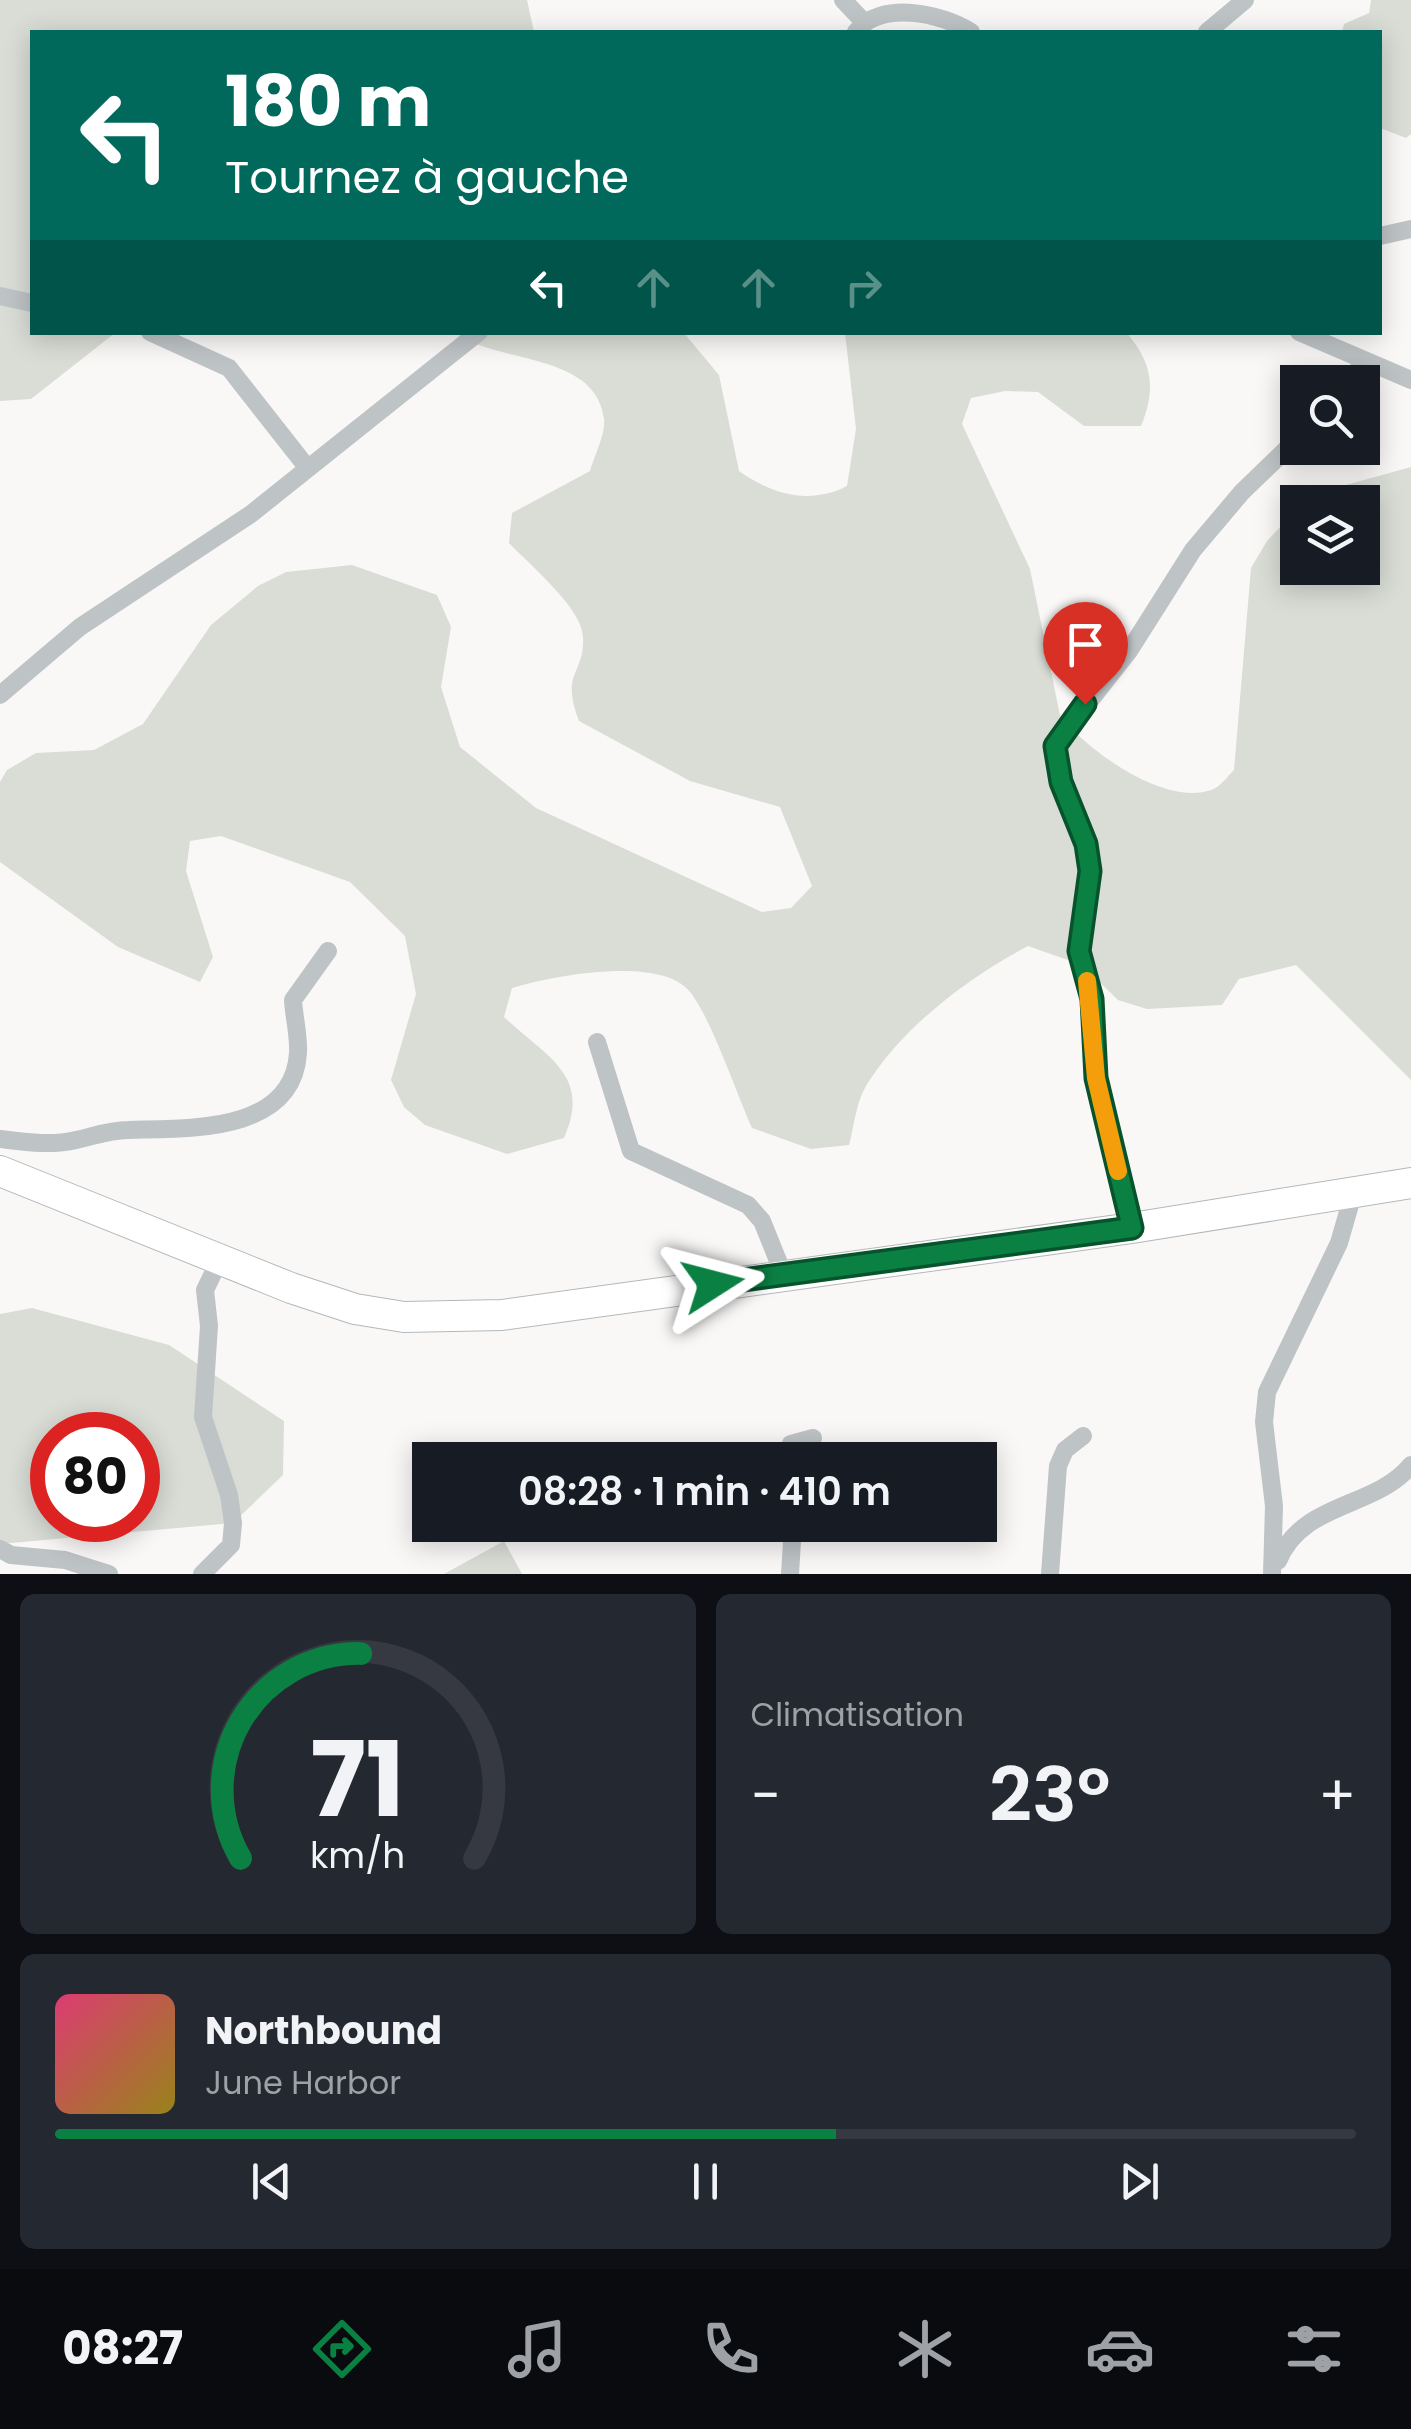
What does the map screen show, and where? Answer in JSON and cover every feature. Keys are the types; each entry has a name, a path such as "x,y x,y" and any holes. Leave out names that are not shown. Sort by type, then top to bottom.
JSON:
{"highway":[{"path":"0,1172 219,1261 356,1310 404,1317 502,1315 783,1273 1132,1228 1411,1184"}],"street":[{"path":"843,0 860,27 905,6 967,30"},
{"path":"1210,30 1245,0"},
{"path":"1382,236 1411,230"},
{"path":"0,296 30,304"},
{"path":"157,335 229,368 306,466"},
{"path":"0,695 80,627 212,542 475,335"},
{"path":"1306,335 1411,380"},
{"path":"1362,365 1365,362"},
{"path":"1132,1228 1096,1078 1092,999 1079,951 1088,857 1061,782 1055,746 1129,651 1193,550 1280,457"},
{"path":"0,1138 41,1144 127,1130 192,1131 231,1124 256,1111 282,1093 293,1075 298,1052 293,1000 328,951"},
{"path":"597,1042 632,1150 748,1205 762,1221 783,1273"},
{"path":"1273,1574 1274,1506 1264,1422 1267,1392 1339,1244 1354,1192"},
{"path":"202,1574 231,1545 233,1523 229,1495 204,1416 202,1388 208,1326 206,1290 219,1261"},
{"path":"1050,1574 1058,1466 1065,1450 1084,1436"},
{"path":"798,1442 813,1438"},
{"path":"1273,1574 1296,1533 1327,1510 1402,1476 1411,1464"},
{"path":"790,1574 792,1542"},
{"path":"0,1549 12,1556 66,1560 109,1574"}],"shaded area":[{"path":"0,0 527,0 534,30 30,30 30,335 112,335 31,399 0,401"},
{"path":"1371,0 1411,0 1411,134 1406,138 1382,129 1382,30 1342,30 1344,24 1369,13"},
{"path":"460,335 686,335 719,375 739,471 778,491 806,496 847,486 856,429 845,335 1129,335 1142,355 1149,377 1149,400 1141,426 1084,426 1038,392 1005,391 971,398 962,424 1030,569 1063,730 1073,730 1100,754 1136,776 1175,791 1211,790 1234,770 1251,568 1267,541 1280,527 1280,585 1380,585 1380,485 1346,485 1411,467 1411,1080 1296,965 1239,979 1222,1005 1147,1009 1118,1000 1082,965 1028,946 960,988 898,1044 863,1092 849,1145 811,1149 752,1128 691,993 677,981 657,974 605,971 512,988 504,1017 561,1069 572,1098 564,1138 507,1154 425,1125 404,1107 391,1080 416,994 405,936 350,882 221,836 190,841 186,871 213,957 200,982 118,947 0,862 0,782 7,770 36,753 94,750 143,724 211,625 258,586 286,572 352,565 437,595 451,627 441,687 460,747 536,808 762,912 791,908 812,886 780,807 690,781 579,721 572,682 583,649 581,626 565,600 509,543 512,513 590,471 602,438 604,419 597,397 583,382 542,362 495,350"},
{"path":"32,1308 169,1345 284,1421 283,1475 233,1523 160,1530 160,1412 30,1412 30,1541 0,1544 0,1314"},
{"path":"505,1542 522,1574 444,1574"}],"slow traffic":[{"path":"1087,981 1092,999 1096,1078 1118,1171"}],"route":[{"path":"713,1284 1132,1228 1096,1078 1092,999 1079,951 1090,871 1086,844 1061,782 1055,746 1085,704"}]}
